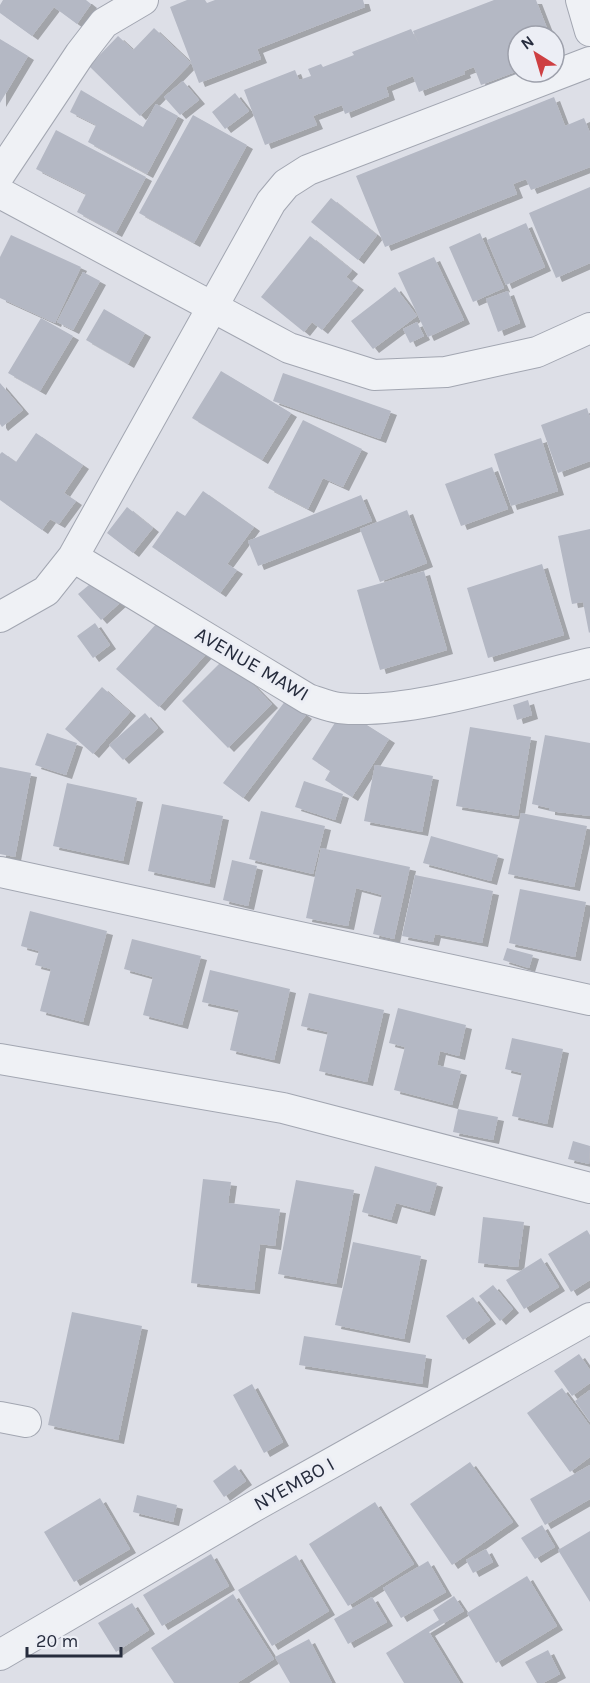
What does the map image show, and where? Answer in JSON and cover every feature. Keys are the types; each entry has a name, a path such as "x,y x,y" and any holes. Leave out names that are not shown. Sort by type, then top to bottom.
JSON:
{"street":[{"path":"0,174 80,54 104,23 143,0"},
{"path":"581,0 590,31"},
{"path":"0,617 46,591 72,556 271,202 286,184 308,170 590,62"},
{"path":"0,193 289,348 374,375 446,372 537,352 590,328"},
{"name":"AVENUE MAWI","path":"72,556 308,699 338,708 369,708 432,700 590,663"},
{"path":"0,873 590,1000"},
{"path":"0,1059 283,1108 590,1188"},
{"name":"NYEMBO I","path":"0,1655 253,1507 590,1318"}],"building":[{"path":"3,0 86,0 91,4 77,24 54,7 32,36 0,13"},
{"path":"187,0 205,0 207,3 215,0 363,0 365,7 257,49 261,59 199,83 170,7"},
{"path":"494,0 536,0 545,24 506,24 506,76 481,85 474,67 464,71 465,74 419,92 413,76 386,87 389,96 345,114 342,105 313,116 317,125 265,145 244,90 295,70 299,80 311,76 308,69 321,64 323,67 354,55 352,52 411,29 419,44 413,31"},
{"path":"154,28 191,63 140,116 89,66 118,36 133,50"},
{"path":"0,39 28,56 0,103"},
{"path":"183,81 199,100 180,115 164,97"},
{"path":"81,90 143,127 156,104 178,116 147,174 88,142 96,125 70,112"},
{"path":"235,93 249,111 225,129 212,112"},
{"path":"554,97 565,126 584,118 590,133 590,167 531,190 526,179 513,184 517,194 385,247 356,176"},
{"path":"193,115 247,145 194,243 139,213"},
{"path":"56,130 146,177 116,233 77,212 86,194 36,169"},
{"path":"590,187 590,263 556,278 529,213"},
{"path":"331,198 377,235 358,260 311,222"},
{"path":"526,223 545,267 506,285 487,240"},
{"path":"480,233 504,288 473,302 449,247"},
{"path":"11,235 81,267 55,323 0,298 0,257"},
{"path":"310,236 352,270 346,277 358,286 322,330 312,322 304,332 261,297"},
{"path":"434,257 464,320 428,337 398,273"},
{"path":"83,272 100,281 73,330 57,322"},
{"path":"395,287 417,316 373,349 351,321"},
{"path":"508,291 520,323 498,332 486,299"},
{"path":"104,309 145,333 128,364 86,340"},
{"path":"41,318 73,336 40,391 8,373"},
{"path":"417,322 424,336 410,343 403,329"},
{"path":"221,371 291,413 262,460 192,418"},
{"path":"283,373 391,411 380,439 273,401"},
{"path":"0,383 23,410 2,427 0,424"},
{"path":"587,408 590,418 590,461 558,473 541,425"},
{"path":"303,420 362,449 343,487 323,478 308,509 268,488"},
{"path":"36,433 83,465 64,493 76,501 59,524 50,519 42,530 0,500 0,454 2,452 16,462"},
{"path":"541,438 558,491 511,506 494,454"},
{"path":"492,467 508,509 461,526 445,484"},
{"path":"203,491 254,527 227,564 237,570 220,593 152,547 177,511 185,516"},
{"path":"361,495 372,521 258,566 248,541"},
{"path":"127,507 153,528 133,553 107,533"},
{"path":"407,510 427,563 380,582 360,529"},
{"path":"590,529 589,633 583,602 572,604 558,536"},
{"path":"542,564 564,635 488,658 467,588"},
{"path":"424,571 447,650 380,670 357,590"},
{"path":"100,576 122,601 101,620 78,594"},
{"path":"165,614 208,652 159,707 116,669"},
{"path":"95,623 110,645 93,658 77,636"},
{"path":"226,657 272,704 228,748 182,701"},
{"path":"102,687 130,712 93,754 65,729"},
{"path":"286,700 306,715 243,798 223,783"},
{"path":"528,700 532,715 517,720 513,705"},
{"path":"343,710 389,739 352,797 325,780 330,771 312,759"},
{"path":"145,713 158,728 123,760 109,745"},
{"path":"470,727 531,737 518,816 456,806"},
{"path":"47,733 77,743 66,775 35,765"},
{"path":"545,735 590,743 590,816 549,811 549,808 532,804"},
{"path":"375,765 433,776 422,832 364,821"},
{"path":"0,767 31,773 15,857 0,854"},
{"path":"304,781 343,794 335,820 295,807"},
{"path":"67,783 137,798 123,861 53,846"},
{"path":"162,804 223,816 209,884 148,871"},
{"path":"261,811 325,826 313,874 249,859"},
{"path":"521,813 587,826 574,887 508,874"},
{"path":"431,836 498,855 491,881 423,863"},
{"path":"321,848 410,867 394,939 373,934 382,895 356,888 348,926 306,918"},
{"path":"232,860 257,866 248,906 223,900"},
{"path":"415,875 493,891 482,943 435,934 433,942 402,936"},
{"path":"520,889 586,902 575,957 509,943"},
{"path":"30,911 107,931 83,1022 40,1011 51,969 35,965 39,951 21,946"},
{"path":"132,939 201,956 182,1025 143,1015 153,977 124,969"},
{"path":"507,948 533,955 529,968 503,960"},
{"path":"210,970 290,989 274,1060 230,1050 239,1010 202,1002"},
{"path":"309,993 384,1010 367,1082 319,1071 328,1032 301,1026"},
{"path":"398,1008 466,1025 459,1056 440,1051 437,1065 461,1071 452,1105 394,1090 405,1047 389,1043"},
{"path":"512,1038 563,1049 547,1124 512,1116 522,1073 505,1069"},
{"path":"458,1109 498,1117 493,1140 453,1132"},
{"path":"573,1141 590,1146 589,1164 568,1159"},
{"path":"375,1166 437,1183 429,1212 396,1203 391,1220 362,1212"},
{"path":"203,1179 231,1182 228,1203 280,1209 275,1246 260,1244 254,1290 191,1283"},
{"path":"296,1180 354,1190 336,1284 278,1274"},
{"path":"483,1217 524,1222 518,1267 478,1263"},
{"path":"587,1230 590,1235 590,1280 571,1292 548,1254"},
{"path":"353,1242 421,1256 404,1339 335,1325"},
{"path":"541,1258 559,1287 524,1309 506,1280"},
{"path":"493,1285 513,1309 500,1321 479,1296"},
{"path":"473,1297 490,1320 463,1340 446,1316"},
{"path":"72,1312 142,1326 118,1440 48,1425"},
{"path":"304,1336 426,1355 422,1384 299,1365"},
{"path":"579,1354 590,1370 590,1383 572,1396 554,1371"},
{"path":"252,1384 283,1442 264,1453 233,1395"},
{"path":"562,1388 590,1426 590,1457 570,1472 527,1413"},
{"path":"590,1390 590,1422 575,1401"},
{"path":"470,1462 513,1522 452,1565 410,1504"},
{"path":"235,1465 246,1481 224,1497 213,1481"},
{"path":"590,1465 590,1499 545,1525 530,1499"},
{"path":"137,1495 177,1505 173,1522 133,1512"},
{"path":"100,1498 130,1549 74,1582 44,1532"},
{"path":"375,1502 414,1564 348,1606 309,1544"},
{"path":"542,1525 555,1547 535,1559 521,1538"},
{"path":"590,1531 590,1602 558,1550"},
{"path":"486,1549 493,1562 473,1573 466,1560"},
{"path":"211,1554 229,1586 162,1626 143,1595"},
{"path":"296,1555 329,1611 272,1646 238,1590"},
{"path":"428,1561 446,1592 401,1618 383,1588"},
{"path":"527,1576 557,1626 496,1663 467,1613"},
{"path":"233,1594 274,1659 237,1683 174,1683 151,1648"},
{"path":"454,1596 464,1611 429,1632 460,1683 404,1683 386,1653 439,1620 433,1610"},
{"path":"372,1597 387,1622 348,1644 334,1619"},
{"path":"132,1603 149,1630 116,1652 98,1623"},
{"path":"309,1639 332,1683 290,1683 275,1657"},
{"path":"548,1650 560,1674 543,1683 537,1683 525,1662"}]}
